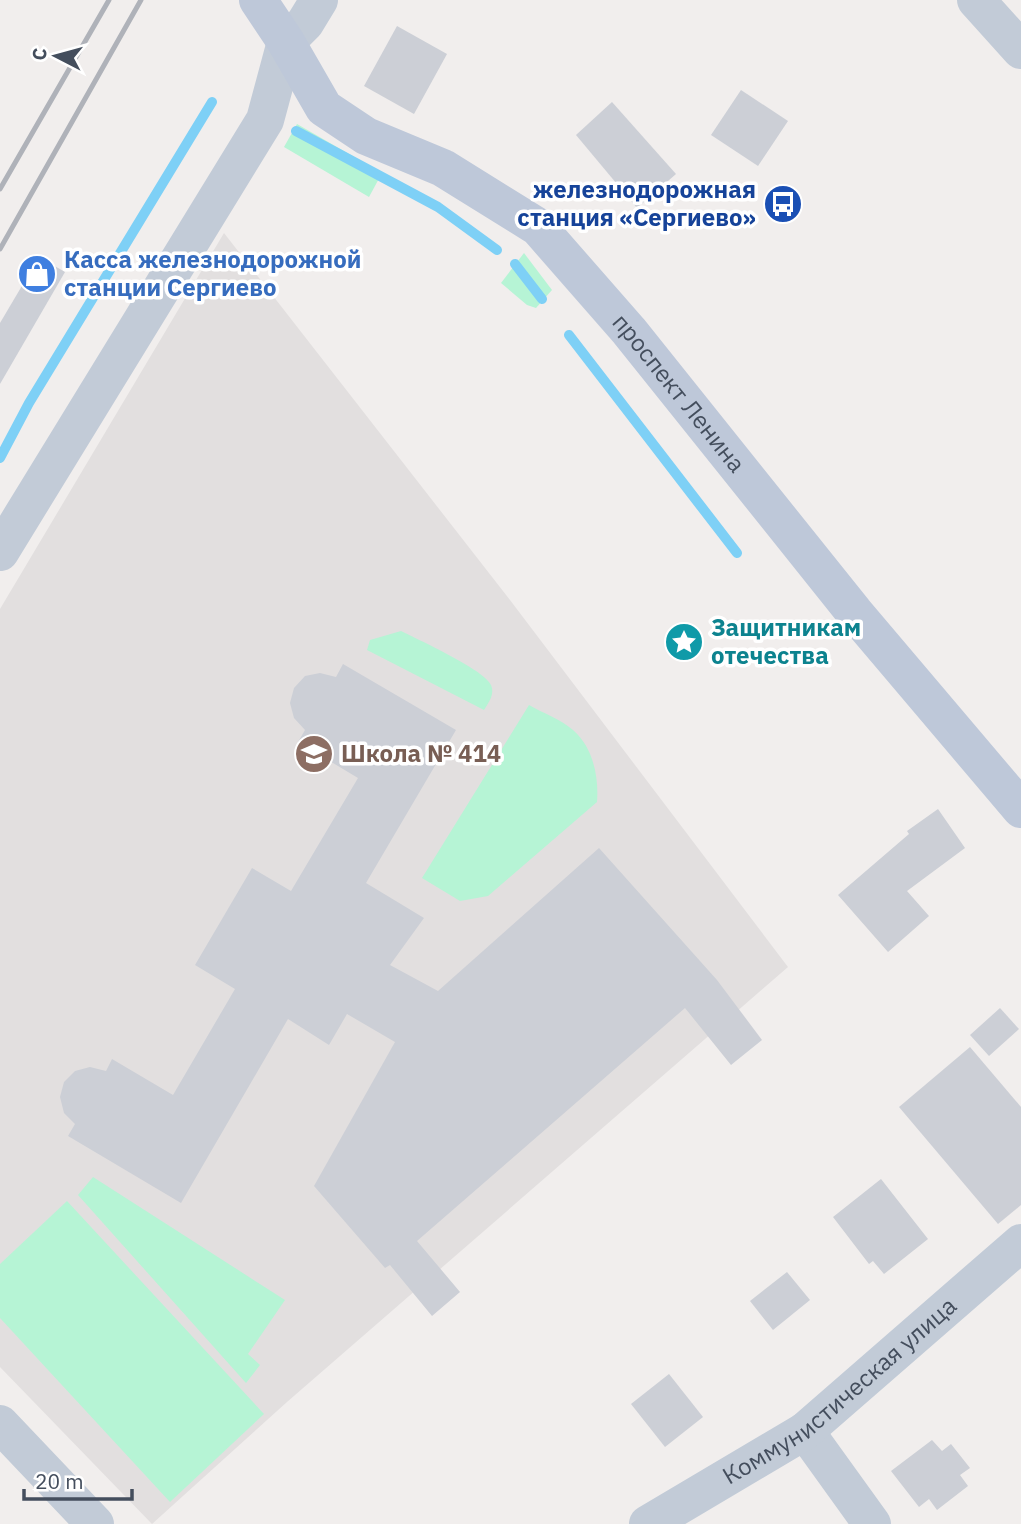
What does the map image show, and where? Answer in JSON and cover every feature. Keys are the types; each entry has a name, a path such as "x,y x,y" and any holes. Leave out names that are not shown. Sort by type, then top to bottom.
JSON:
{"street":[{"name":"проспект Ленина","path":"258,0 324,108 366,136 443,168 538,227 629,331 854,612 1021,809"},
{"path":"0,551 265,120 286,42 305,23 319,0"},
{"path":"976,0 1021,50"},
{"name":"Коммунистическая улица","path":"648,1524 805,1431 1021,1243"},
{"path":"0,1424 95,1524"},
{"path":"805,1431 872,1524"}],"shaded area":[{"name":"Школа № 414","path":"224,233 510,600 788,967 287,1402 152,1524 0,1367 0,609"}],"green space":[{"path":"297,124 382,173 369,197 284,147"},
{"path":"524,253 552,290 536,308 527,305 501,283"},
{"path":"401,631 450,655 486,679 492,692 484,710 367,650 370,640"},
{"path":"529,705 569,726 580,737 590,754 596,773 597,802 488,896 460,901 422,878"},
{"path":"93,1177 285,1300 248,1354 260,1365 246,1383 78,1195"},
{"path":"67,1201 264,1414 170,1502 0,1318 0,1264"}],"building":[{"path":"397,26 447,54 414,114 364,86"},
{"path":"741,90 788,121 758,166 711,135"},
{"path":"612,102 676,174 637,208 576,135"},
{"path":"39,257 65,272 0,384 0,323"},
{"path":"343,664 456,730 366,883 424,918 390,965 438,991 599,848 717,980 762,1040 731,1065 685,1008 417,1241 460,1292 432,1316 390,1265 385,1268 314,1186 395,1042 347,1014 329,1045 288,1019 181,1203 68,1136 75,1124 64,1113 60,1097 64,1082 75,1071 90,1067 106,1071 112,1059 173,1095 235,989 195,965 252,868 291,891 358,778 298,742 305,730 294,718 290,703 294,688 305,676 320,673 336,677"},
{"path":"938,809 965,848 907,891 929,916 888,952 838,895 909,834 907,831"},
{"path":"1000,1008 1019,1029 989,1056 970,1035"},
{"path":"970,1047 1021,1107 1021,1205 998,1224 899,1107"},
{"path":"881,1179 928,1239 884,1274 873,1261 869,1264 833,1217"},
{"path":"787,1272 810,1300 773,1330 750,1301"},
{"path":"669,1374 703,1417 665,1447 631,1404"},
{"path":"932,1440 942,1451 951,1444 970,1468 960,1475 968,1486 937,1510 929,1499 919,1507 891,1471"}],"waterway":[{"path":"0,458 29,403 212,102"},
{"path":"296,131 438,207 497,250"},
{"path":"515,264 542,299"},
{"path":"569,335 737,553"}],"railway":[{"path":"0,189 109,0"},
{"path":"0,249 141,0"}],"place":[{"name":"железнодорожная станция «Сергиево»","path":"783,204"},
{"name":"Касса железнодорожной станции Сергиево","path":"37,274"},
{"name":"Защитникам отечества","path":"684,642"},
{"name":"Школа № 414","path":"314,754"}]}
